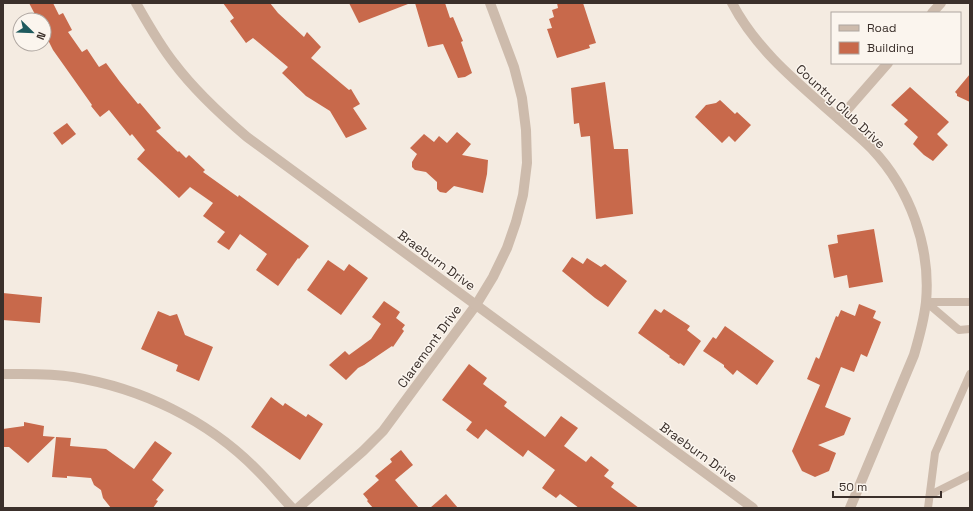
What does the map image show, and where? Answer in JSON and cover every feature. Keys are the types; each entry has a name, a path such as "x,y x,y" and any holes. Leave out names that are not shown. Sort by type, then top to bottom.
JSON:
{"street":[{"name":"Braeburn Drive","path":"136,3 154,35 174,63 196,90 220,114 253,141 753,508"},
{"name":"Claremont Drive","path":"298,508 363,451 383,430 476,305 493,277 507,248 521,202 526,163 526,130 522,98 514,67 490,3"},
{"name":"Country Club Drive","path":"732,3 755,39 773,60 872,149 892,174 907,200 918,226 923,246 926,274 926,302 922,329 914,355 850,508"},
{"path":"933,12 941,3"},
{"path":"839,119 887,64"},
{"path":"3,374 37,373 78,378 140,394 172,408 202,426 230,446 257,469 292,508"}],"lane":[{"path":"926,302 970,302"},
{"path":"926,302 959,330 970,329"},
{"path":"928,508 935,453 970,374"},
{"path":"930,495 970,475"}],"building":[{"path":"29,3 53,3 59,15 63,13 72,30 68,32 82,52 87,49 99,67 106,63 138,104 140,103 161,128 156,131 178,152 179,151 186,158 189,155 205,170 203,172 238,197 239,195 309,246 299,259 298,258 278,286 256,270 267,254 240,234 229,250 217,242 225,232 203,216 213,203 190,187 179,198 137,159 145,150 132,134 130,136 109,110 100,117 53,50 52,12 34,12"},
{"path":"223,3 270,3 278,13 304,37 307,32 321,47 311,58 349,90 351,89 360,104 353,108 367,129 346,138 330,111 306,96 282,73 288,67 253,38 246,43 230,21 234,18"},
{"path":"349,3 408,3 408,4 359,23"},
{"path":"415,3 445,3 450,18 453,17 463,41 461,42 472,73 465,77 458,78 443,44 428,47"},
{"path":"557,3 583,3 596,43 589,45 590,48 557,58 547,29 552,28 549,19 554,17 552,10 558,8"},
{"path":"970,74 970,102 957,96 955,92"},
{"path":"605,82 614,149 628,149 633,214 596,219 590,136 581,137 579,123 574,124 571,88"},
{"path":"910,87 949,122 937,134 948,145 933,161 924,155 913,144 918,137 904,124 908,120 891,105"},
{"path":"720,100 735,114 737,112 751,125 735,142 729,136 722,143 695,117 706,105 716,103"},
{"path":"67,123 76,134 62,145 53,133"},
{"path":"457,132 471,144 462,155 488,160 483,193 454,186 446,193 440,192 437,189 437,182 426,172 415,170 412,167 412,162 417,154 410,148 424,134 434,142 439,136 447,143"},
{"path":"874,229 883,282 849,288 847,275 834,278 828,245 838,243 837,235"},
{"path":"572,257 583,264 587,258 601,267 605,264 627,281 608,307 562,271"},
{"path":"328,260 344,271 349,264 368,278 341,315 307,290"},
{"path":"3,293 42,297 40,323 3,320"},
{"path":"384,301 400,312 396,318 405,325 402,329 404,331 393,347 392,346 358,368 346,380 329,365 345,351 349,355 371,339 381,324 372,317"},
{"path":"859,304 876,311 873,318 881,322 867,357 861,354 854,372 841,367 825,407 851,418 844,435 818,445 836,453 829,471 815,477 802,471 792,451 820,385 807,379 816,357 819,359 836,316 838,317 841,310 855,316"},
{"path":"655,309 661,313 664,309 690,326 687,330 701,341 684,366 669,357 670,356 638,333"},
{"path":"158,311 170,316 177,314 185,335 213,347 199,381 176,371 178,365 141,349"},
{"path":"725,326 774,361 757,385 737,370 733,375 724,367 724,365 703,351 713,337 716,339"},
{"path":"469,364 487,378 483,384 507,402 504,406 545,437 561,416 578,428 564,446 586,462 591,456 609,470 604,476 614,483 611,487 639,508 579,508 560,494 556,498 542,488 555,470 528,450 523,457 486,429 478,439 466,430 472,422 442,400"},
{"path":"271,397 283,406 285,403 306,417 308,414 323,424 300,460 251,427"},
{"path":"24,422 44,426 43,436 55,437 28,463 9,447 3,447 3,429 24,426"},
{"path":"56,437 71,438 70,446 106,449 134,469 155,441 172,453 152,480 164,490 156,500 158,501 153,508 111,508 103,498 101,490 94,485 91,478 67,476 67,478 52,477"},
{"path":"401,450 413,465 395,480 419,508 373,508 363,494 379,480 375,476 392,462 390,459"},
{"path":"446,494 458,508 430,508"}]}
